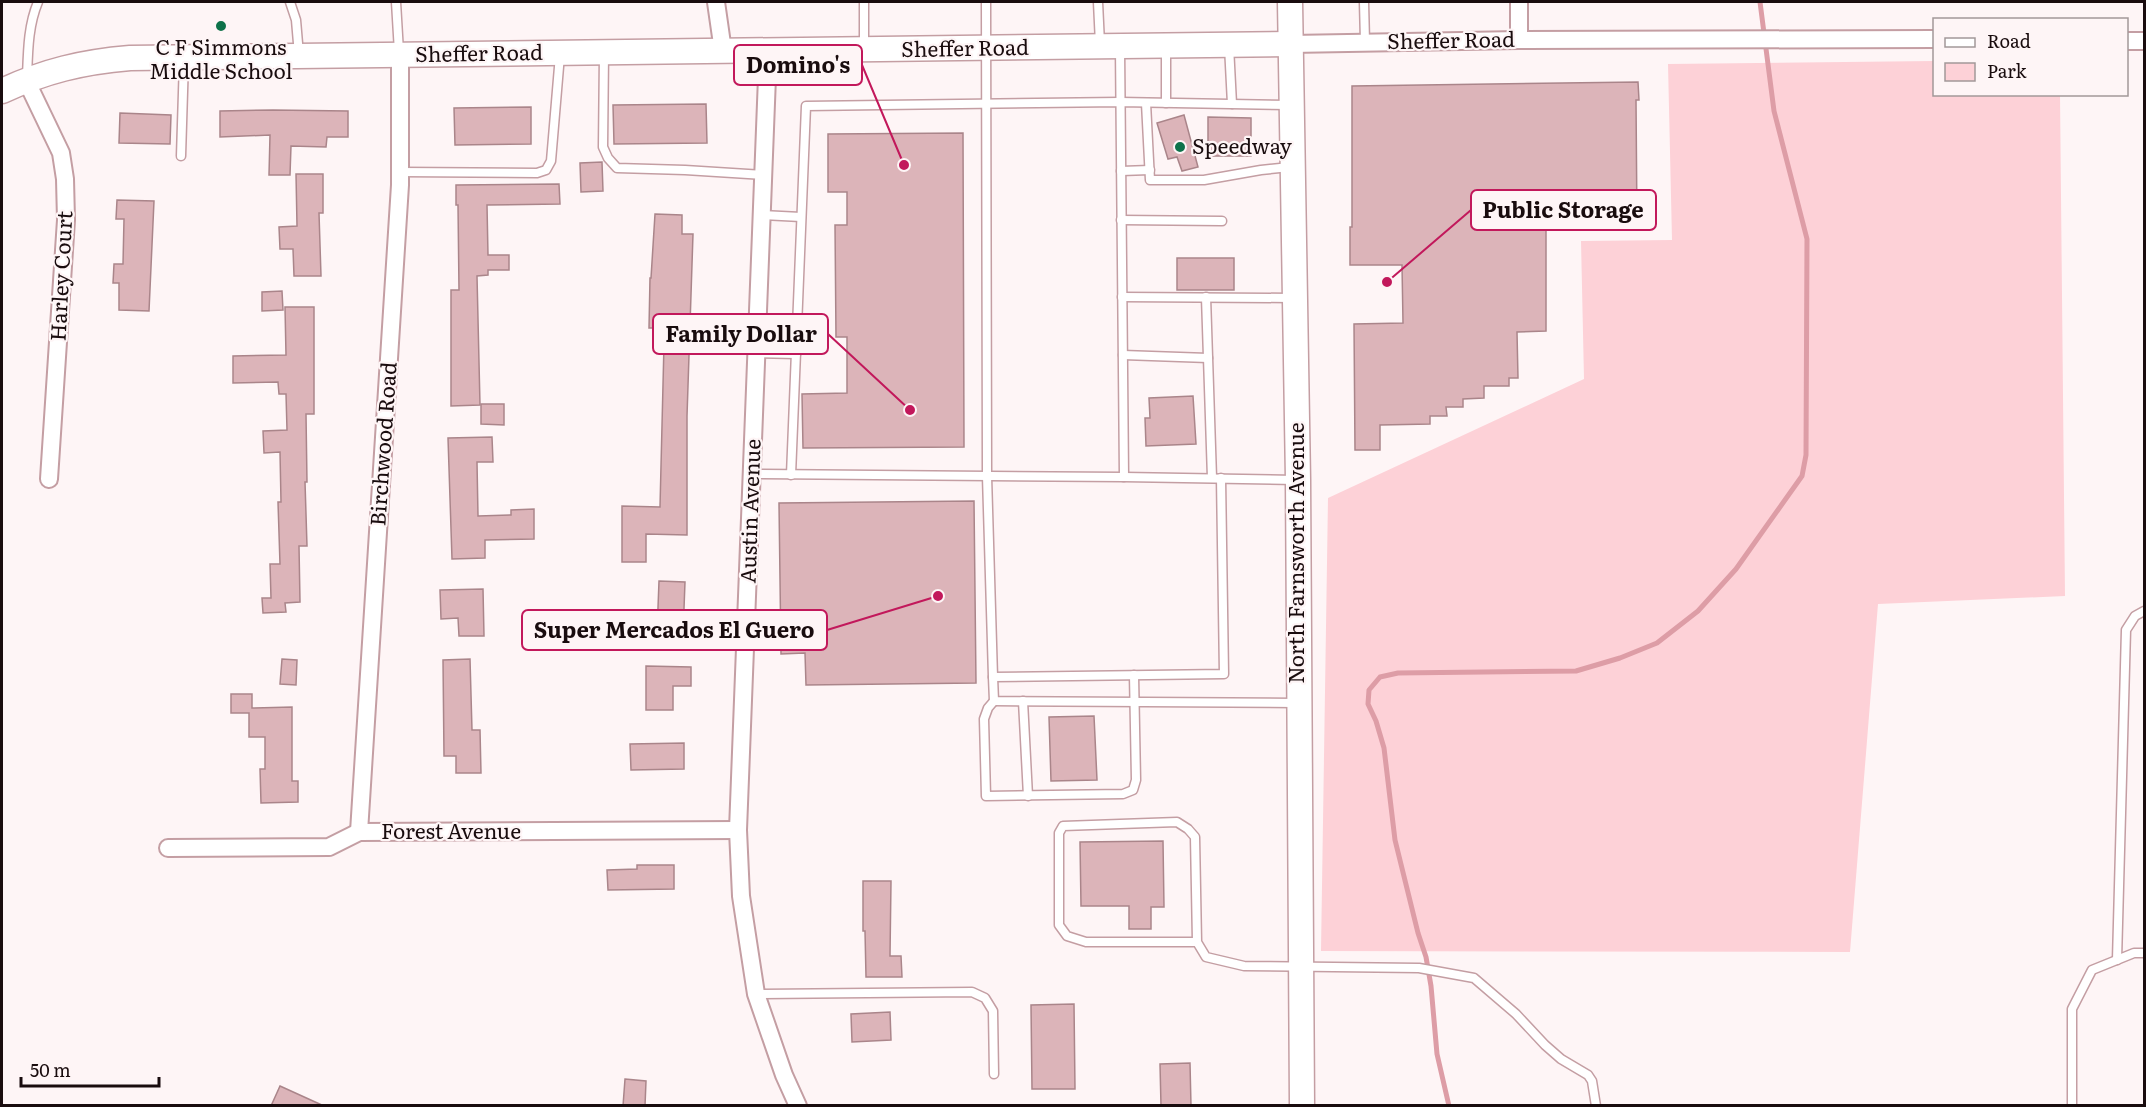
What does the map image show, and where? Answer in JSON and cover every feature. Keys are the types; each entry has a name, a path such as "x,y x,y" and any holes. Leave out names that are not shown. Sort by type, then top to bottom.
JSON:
{"street":[{"path":"716,2 723,51"},
{"name":"North Farnsworth Avenue","path":"1290,2 1298,480 1302,1106"},
{"path":"1519,40 1520,2"},
{"name":"Sheffer Road","path":"2,91 52,71 95,61 184,56 986,49 1519,40 1933,39"},
{"path":"2128,41 2145,41"},
{"name":"Austin Avenue","path":"768,51 738,830 741,896 756,994 784,1075 798,1106"},
{"name":"Birchwood Road","path":"359,832 400,172 400,55"},
{"name":"Harley Court","path":"27,80 60,153 65,179 66,220 49,479"},
{"name":"Forest Avenue","path":"168,848 329,848 359,832 738,830"}],"lane":[{"path":"27,80 28,37 32,16 38,2"},
{"path":"290,2 296,20 299,56"},
{"path":"396,2 400,55"},
{"path":"864,2 864,50"},
{"path":"986,2 987,476 994,701 988,708 984,719 986,796 1123,794 1133,790 1137,780 1134,675"},
{"path":"1098,2 1110,47 1120,102 1124,477"},
{"path":"1364,2 1365,42"},
{"path":"1166,46 1166,103"},
{"path":"1229,46 1232,104"},
{"path":"400,172 537,173 546,170 551,161 560,53"},
{"path":"604,53 603,147 608,158 617,168 764,175"},
{"path":"181,156 184,56"},
{"path":"790,475 806,106 1120,102 1292,105"},
{"path":"1146,103 1150,180 1204,180 1293,167"},
{"path":"1121,171 1149,170"},
{"path":"762,215 801,217"},
{"path":"1121,220 1222,221"},
{"path":"1122,297 1296,298"},
{"path":"993,677 1224,674 1217,478 1206,297"},
{"path":"757,353 796,354"},
{"path":"1123,355 1208,358"},
{"path":"752,474 1298,480"},
{"path":"2117,960 2126,630 2135,616 2145,611"},
{"path":"994,701 1298,703"},
{"path":"1023,701 1028,796"},
{"path":"1197,942 1086,942 1067,936 1059,925 1059,833 1063,826 1177,822 1188,829 1195,837 1197,942 1206,957 1244,966 1419,968 1474,978 1516,1014 1561,1059 1588,1075 1592,1081 1596,1106"},
{"path":"2072,1106 2072,1009 2092,970 2134,953 2145,953"},
{"path":"756,994 972,992 986,998 993,1011 994,1074"}],"green space":[{"path":"1933,61 1933,96 2060,96 2065,596 1878,604 1850,952 1321,951 1328,498 1584,379 1581,241 1672,240 1668,64"}],"building":[{"path":"1638,82 1639,100 1636,100 1637,225 1546,226 1546,331 1517,332 1518,378 1509,378 1509,386 1484,386 1484,398 1463,399 1463,407 1446,407 1447,416 1430,416 1430,424 1380,425 1380,450 1355,450 1354,324 1403,323 1402,265 1350,265 1352,86"},
{"path":"706,104 707,143 614,144 613,105"},
{"path":"531,107 531,144 455,145 454,108"},
{"path":"220,111 348,111 348,137 327,137 326,147 291,146 290,175 269,175 270,135 220,137"},
{"path":"120,113 171,115 170,144 119,143"},
{"name":"Speedway","path":"1184,115 1198,167 1182,171 1177,157 1168,159 1157,123"},
{"name":"Speedway","path":"1208,117 1251,118 1251,156 1208,156"},
{"path":"963,133 964,447 803,448 802,394 847,393 847,337 836,337 835,225 847,225 847,192 828,192 828,134"},
{"path":"602,162 603,191 581,192 580,163"},
{"path":"296,174 323,174 323,213 319,213 321,276 294,276 293,249 280,249 279,227 297,226"},
{"path":"559,184 560,204 487,205 488,255 509,255 509,270 488,270 488,275 477,276 480,405 451,406 451,290 459,290 456,185"},
{"path":"117,200 154,201 149,311 119,310 119,283 113,283 114,264 123,264 124,219 116,219"},
{"path":"655,214 682,215 682,234 693,234 687,416 687,535 646,534 646,562 622,562 622,506 660,507 664,344 660,344 661,328 649,328"},
{"path":"1177,258 1234,258 1234,290 1177,290"},
{"path":"282,291 283,310 262,311 262,292"},
{"path":"285,307 314,307 314,414 306,414 307,546 299,546 300,602 285,603 286,612 263,613 262,598 271,598 270,564 280,564 278,502 281,502 280,452 264,453 263,431 287,430 286,394 279,394 278,382 233,383 233,356 286,355"},
{"path":"1193,396 1196,444 1146,446 1145,418 1150,418 1149,398"},
{"path":"481,404 504,404 504,425 481,424"},
{"path":"492,437 493,462 477,462 478,516 511,515 511,510 534,509 534,539 485,540 485,558 452,559 448,438"},
{"path":"974,501 976,683 806,685 805,653 781,654 779,503"},
{"path":"659,581 685,582 683,635 657,634"},
{"path":"483,589 484,636 459,636 458,618 441,619 440,590"},
{"path":"282,659 297,660 296,685 280,684"},
{"path":"470,659 472,730 480,730 481,773 456,773 456,756 444,756 443,660"},
{"path":"646,666 691,667 691,686 673,686 673,710 646,710"},
{"path":"231,694 252,694 252,708 292,707 292,781 298,781 298,802 261,803 260,769 265,769 265,737 249,737 249,713 231,713"},
{"path":"1094,716 1097,780 1051,781 1049,717"},
{"path":"684,743 684,769 631,770 630,744"},
{"path":"1163,841 1164,907 1151,907 1151,929 1129,929 1129,906 1081,906 1080,842"},
{"path":"637,865 674,865 674,889 608,890 607,870 637,869"},
{"path":"863,881 891,881 890,956 901,956 902,977 866,977"},
{"path":"1074,1004 1075,1089 1032,1089 1031,1005"},
{"path":"890,1012 891,1040 852,1042 851,1014"},
{"path":"1190,1063 1191,1106 1161,1106 1160,1064"},
{"path":"625,1079 646,1081 645,1106 623,1106"},
{"path":"280,1086 324,1106 271,1106"}],"waterway":[{"path":"1449,1106 1437,1054 1426,957 1395,840 1384,748 1368,704 1369,690 1380,677 1398,673 1576,671 1620,658 1657,643 1698,611 1736,569 1802,476 1806,455 1807,239 1774,111 1760,2"}],"place":[{"name":"C F Simmons Middle School","path":"221,26"},
{"name":"Speedway","path":"1180,147"},
{"name":"Domino's","path":"904,165"},
{"name":"Public Storage","path":"1387,282"},
{"name":"Family Dollar","path":"910,410"},
{"name":"Super Mercados El Guero","path":"938,596"}]}
